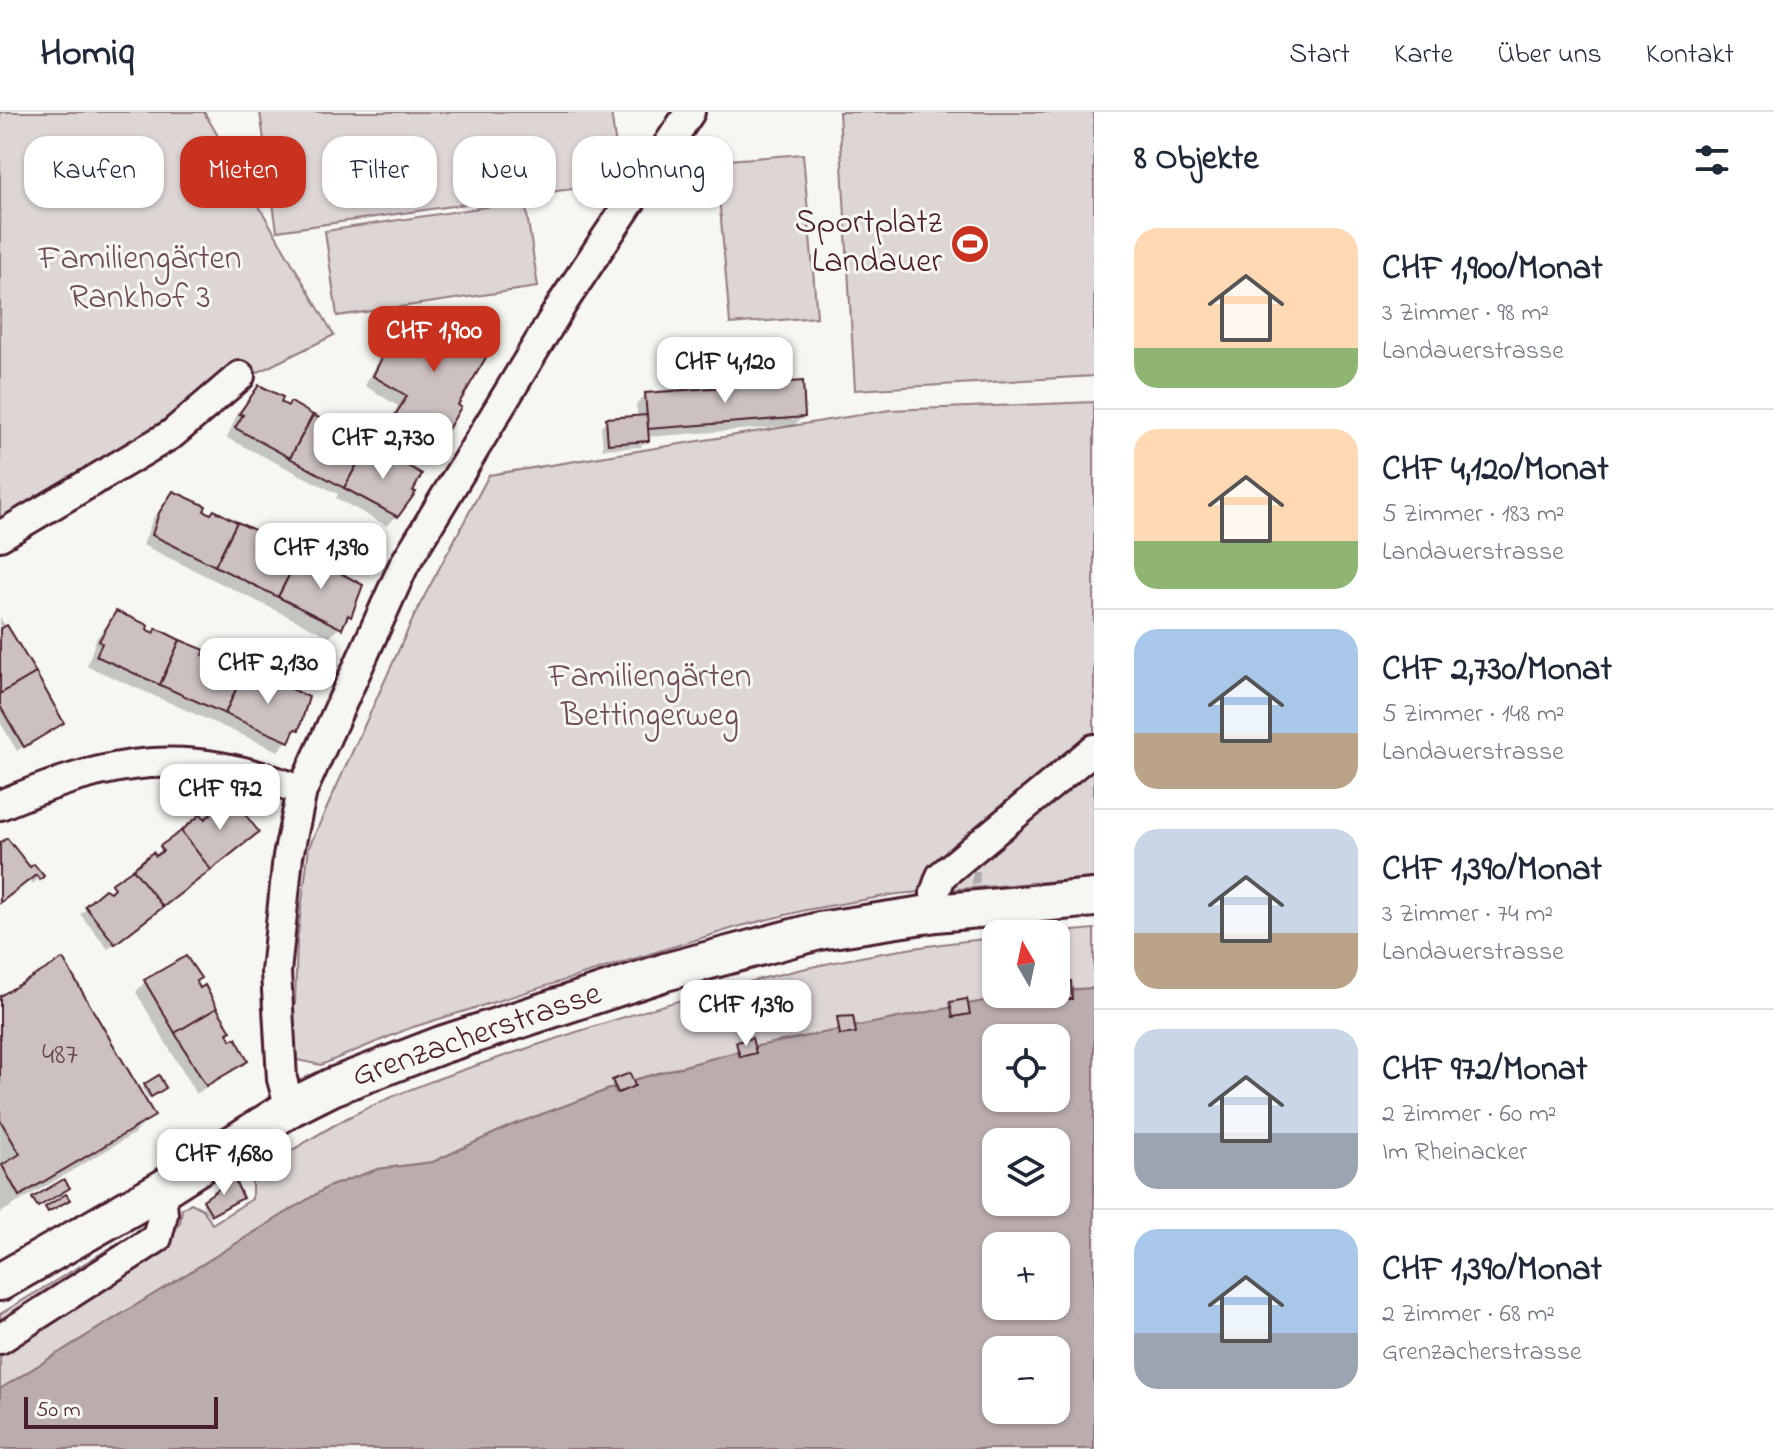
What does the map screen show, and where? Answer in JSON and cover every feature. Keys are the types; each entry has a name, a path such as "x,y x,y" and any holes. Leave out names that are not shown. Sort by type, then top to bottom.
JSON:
{"main road":[{"name":"Grenzacherstrasse","path":"0,1282 161,1190 290,1108 332,1087 441,1045 665,972 819,931 936,913 1094,898"}],"street":[{"path":"290,1108 283,1093 276,972 288,856 302,791 404,565 564,301 690,112"},
{"path":"0,536 172,434 240,376"},
{"path":"936,913 935,893 941,876 1094,749"},
{"path":"0,805 82,774 140,762 213,766 257,773 302,791"},
{"path":"0,1339 157,1238 163,1214 161,1190"}],"green space":[{"name":"Familiengärten Rankhof 3","path":"0,112 204,112 218,136 180,136 180,208 260,208 334,335 246,378 0,531"},
{"path":"260,112 611,112 614,136 572,136 572,189 556,191 556,136 453,136 453,206 277,231 274,208 306,208 306,136 263,136"},
{"name":"Sportplatz Landauer","path":"839,112 1094,112 1094,376 855,390"},
{"path":"803,154 817,317 730,324 720,208 733,208 733,160"},
{"path":"478,208 526,208 538,287 337,316 325,231"},
{"name":"Familiengärten Bettingerweg","path":"1094,402 1094,878 897,894 806,910 737,927 410,1028 321,1065 297,1060 291,1005 295,1004 297,941 309,847 416,612 489,475 890,410"},
{"path":"1094,929 1094,988 1070,989 1070,931"},
{"path":"982,940 982,1001 758,1046 637,1079 510,1126 433,1162 378,1169 328,1187 0,1389 0,1349 162,1247 180,1223 182,1209 191,1203 203,1209 212,1224 252,1199 252,1175 374,1105 446,1076 543,1043 710,992 823,964"},
{"path":"147,1226 152,1228 0,1331 0,1314"}],"shaded area":[{"path":"1094,988 1094,1449 0,1449 0,1389 328,1187 378,1169 433,1162 510,1126 637,1079 758,1046 982,1001 982,1008 1070,1008 1070,990"}],"building":[{"path":"454,311 498,337 458,405 461,407 447,431 432,421 418,445 393,431 389,425 407,396 373,376 395,331 423,348 442,315 449,320"},
{"path":"803,381 805,417 648,429 645,393"},
{"path":"259,385 283,397 281,402 288,406 291,402 313,415 290,458 235,428 243,415 239,414"},
{"path":"313,415 338,427 335,432 342,436 345,431 368,445 344,488 290,458"},
{"path":"647,415 649,441 608,444 606,418"},
{"path":"368,445 392,457 390,462 396,465 399,461 422,474 413,491 416,492 398,517 344,488"},
{"path":"173,491 206,506 204,511 211,514 214,510 237,522 215,566 152,535 159,513"},
{"path":"237,522 261,533 258,538 266,541 269,537 300,554 278,597 215,566"},
{"path":"300,554 323,564 324,570 329,573 331,568 363,585 351,617 348,615 342,629 278,597"},
{"path":"116,611 148,625 147,630 154,633 156,628 180,640 160,685 96,656 102,643 99,641"},
{"path":"7,625 36,673 0,694 0,629"},
{"path":"180,640 205,650 203,655 210,658 212,653 245,669 225,714 160,685"},
{"path":"245,669 268,678 267,684 274,687 277,682 309,697 299,730 295,729 289,742 225,714"},
{"path":"36,673 64,723 24,747 0,706 0,694"},
{"path":"229,794 259,832 211,870 181,831 201,814 205,819 211,814 208,809"},
{"path":"181,831 211,870 163,907 133,869 153,852 156,856 163,851 160,846"},
{"path":"7,838 30,867 34,864 44,876 40,880 36,875 0,903 0,843"},
{"path":"133,869 163,907 115,944 85,906 105,889 110,892 114,888 111,884"},
{"path":"186,956 201,978 196,981 200,988 205,985 217,1008 175,1033 144,980"},
{"path":"63,959 155,1116 19,1196 2,1165 20,1154 0,1120 0,996"},
{"path":"967,999 970,1014 953,1017 950,1002"},
{"path":"217,1008 231,1031 227,1033 231,1040 236,1038 248,1061 206,1086 175,1033"},
{"path":"853,1016 856,1033 840,1035 837,1017"},
{"path":"752,1038 756,1053 740,1057 736,1042"},
{"path":"630,1073 635,1086 618,1093 612,1080"},
{"path":"159,1075 166,1088 151,1097 144,1084"},
{"path":"234,1178 243,1198 212,1215 203,1200"},
{"path":"64,1179 70,1188 38,1207 32,1198"},
{"path":"66,1194 70,1200 48,1212 45,1207"}],"place":[{"name":"Sportplatz Landauer","path":"970,244"}]}
